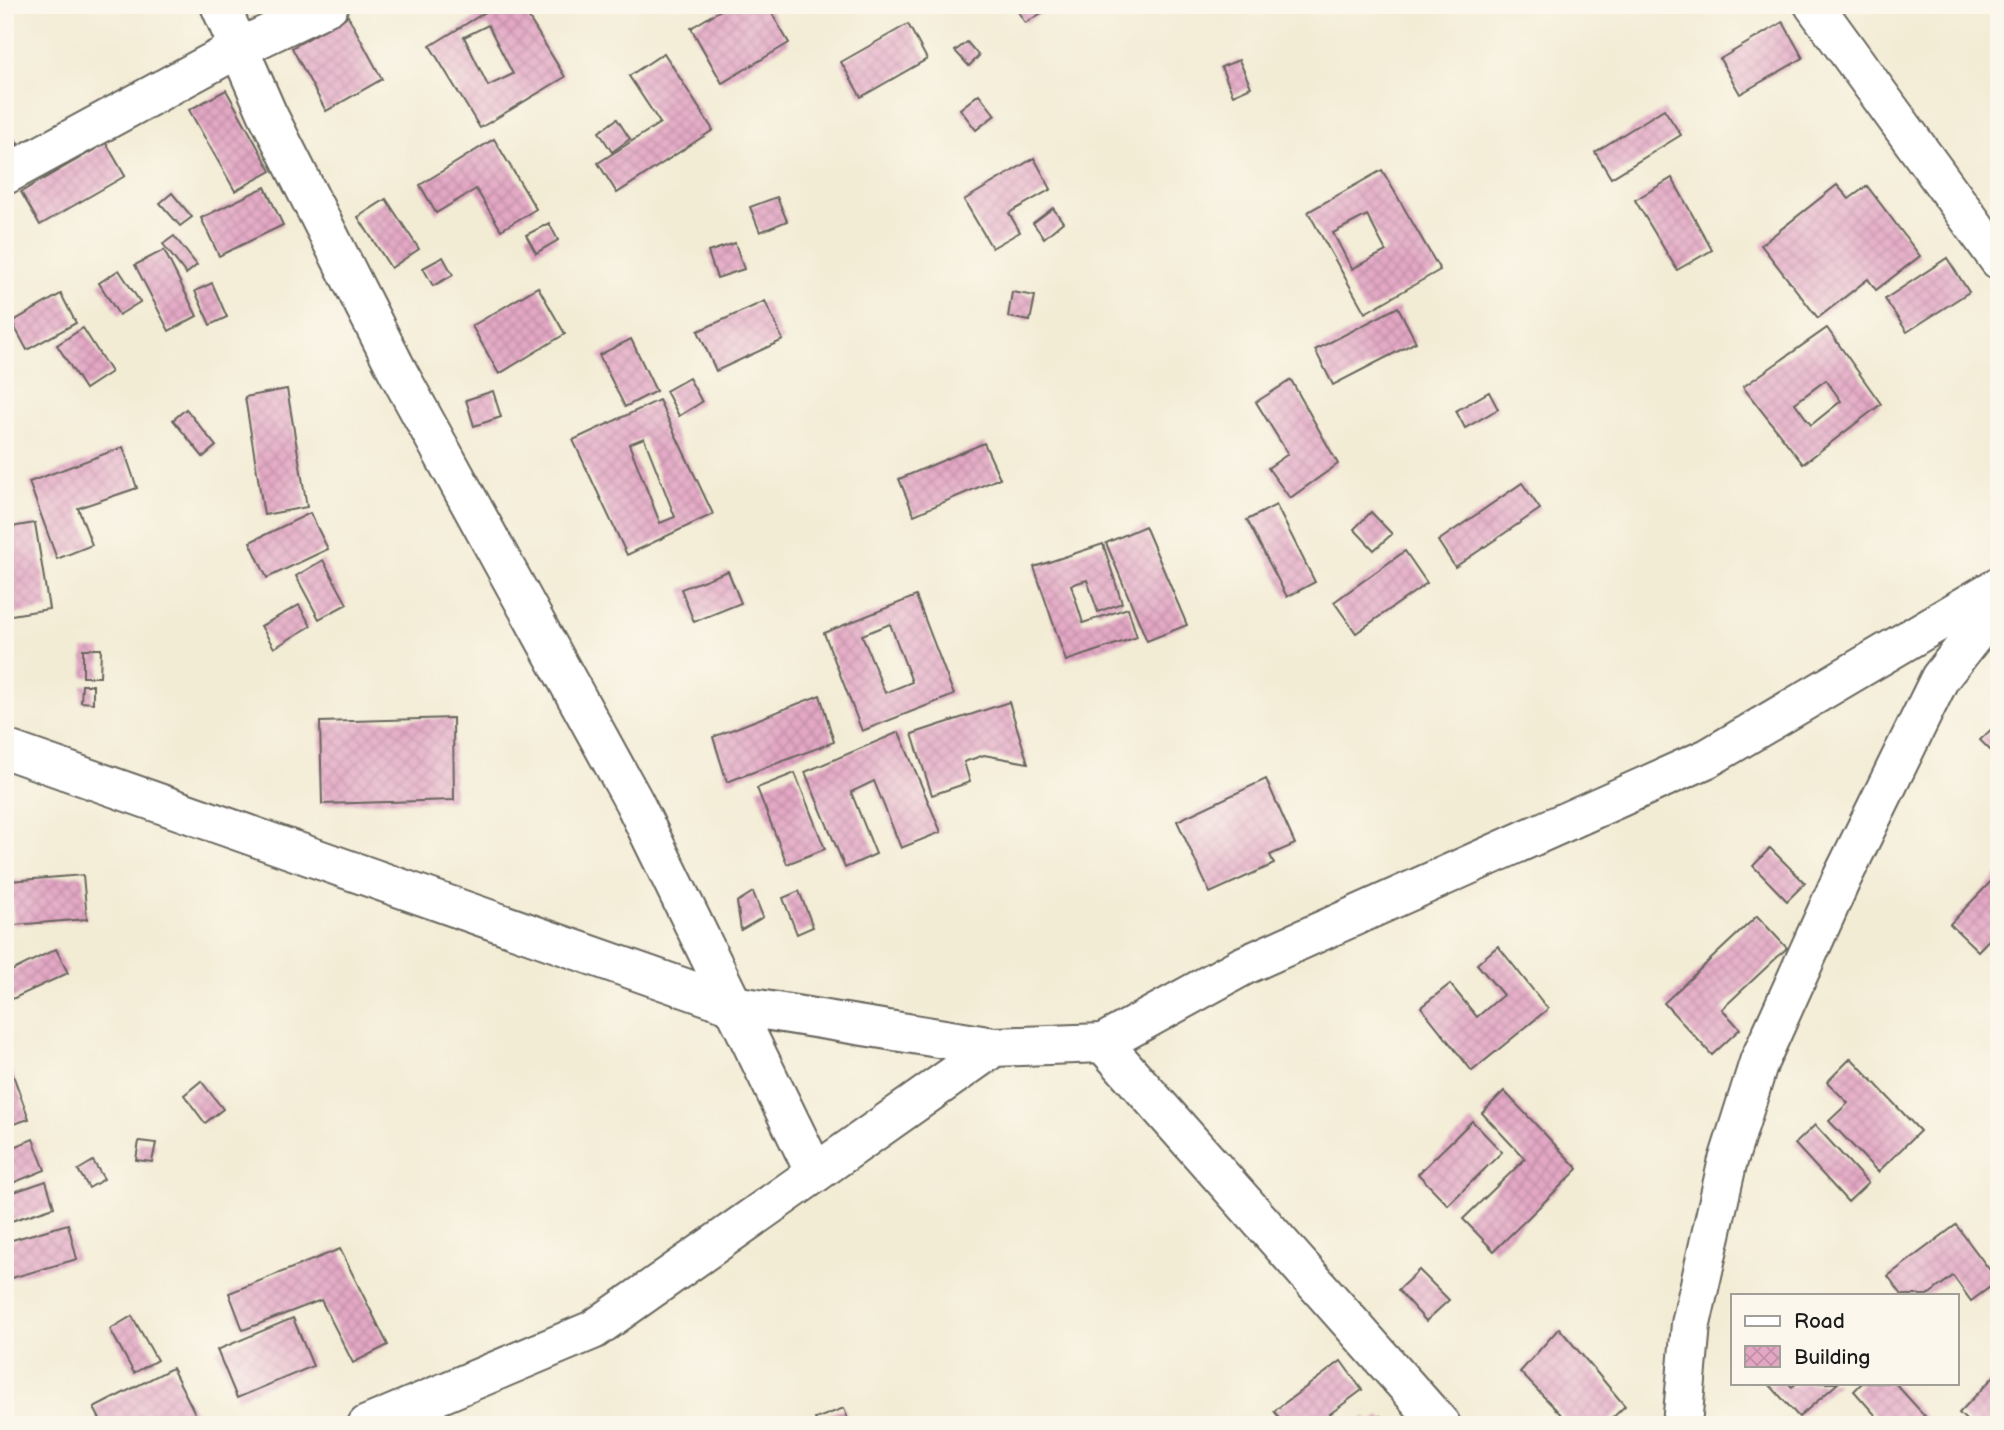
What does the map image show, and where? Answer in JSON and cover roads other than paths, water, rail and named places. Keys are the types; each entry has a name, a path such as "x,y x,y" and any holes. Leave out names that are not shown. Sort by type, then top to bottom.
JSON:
{"street":[{"path":"220,5 267,113 398,372 516,592 634,802 815,1173"},
{"path":"5,175 239,48 329,5"},
{"path":"1814,5 1999,260"},
{"path":"5,749 733,1005 994,1047 1102,1043 1243,966 1708,758 1999,586"},
{"path":"1682,1425 1691,1324 1727,1164 1759,1062 1841,880 1940,678 1999,603"},
{"path":"1102,1043 1441,1425"},
{"path":"368,1425 593,1330 994,1047"}]}
